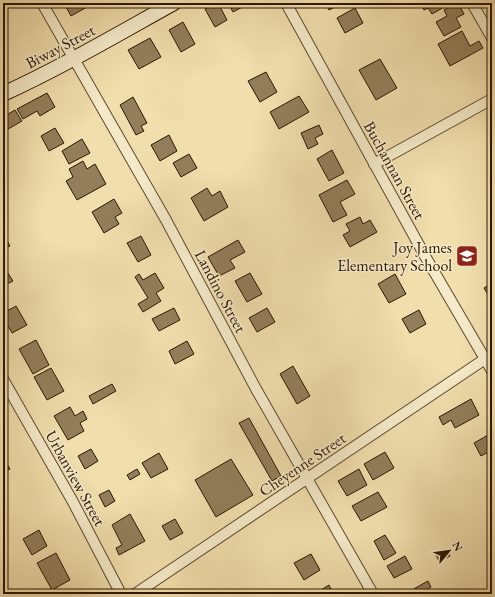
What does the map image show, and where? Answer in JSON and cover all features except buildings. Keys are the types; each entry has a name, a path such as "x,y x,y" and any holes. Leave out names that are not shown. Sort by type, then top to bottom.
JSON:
{"street":[{"name":"Landino Street","path":"42,3 166,220 256,389 373,594"},
{"name":"Biway Street","path":"3,94 34,80 174,3"},
{"name":"Buchannan Street","path":"286,3 425,256 492,371"},
{"path":"472,3 492,38"},
{"path":"374,164 492,99"},
{"name":"Cheyenne Street","path":"135,594 485,359"},
{"name":"Urbanview Street","path":"3,379 73,502 120,594"}],"place":[{"name":"Joy James Elementary School","path":"467,256"}]}
